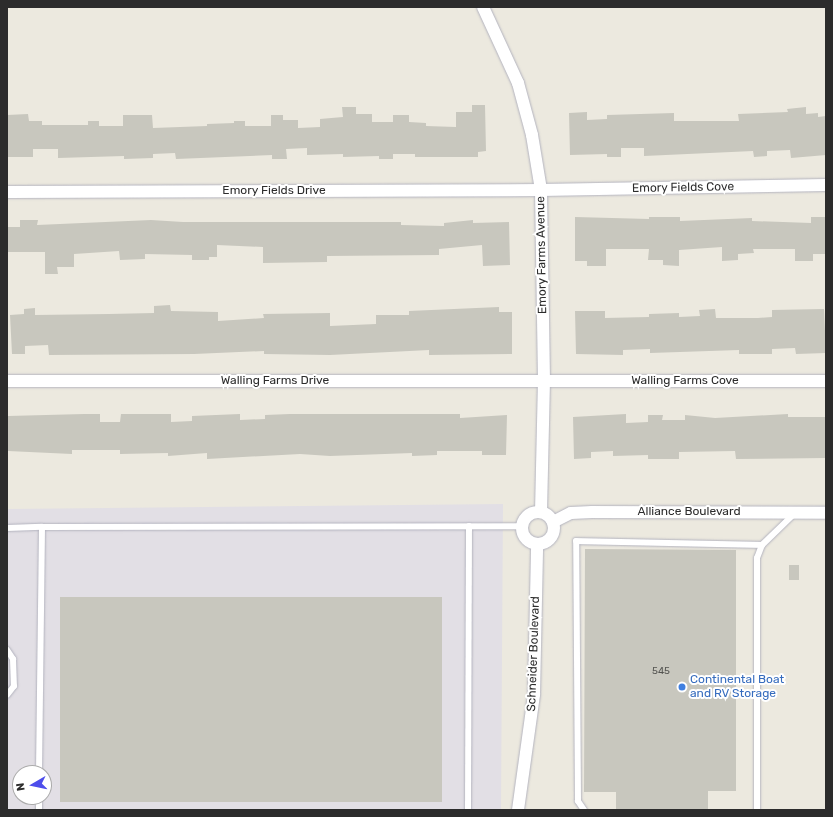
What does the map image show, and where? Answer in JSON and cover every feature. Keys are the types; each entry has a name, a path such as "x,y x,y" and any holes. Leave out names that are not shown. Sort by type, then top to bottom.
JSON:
{"street":[{"name":"Emory Farms Avenue","path":"483,7 518,83 532,135 541,190 544,380 541,512"},
{"name":"Emory Fields Cove","path":"541,190 826,185"},
{"name":"Emory Fields Drive","path":"7,192 541,190"},
{"name":"Walling Farms Drive","path":"7,381 544,380"},
{"name":"Walling Farms Cove","path":"544,380 826,381"},
{"path":"541,512 554,522 552,538 537,545 524,536 522,526 531,514 541,512"},
{"name":"Alliance Boulevard","path":"554,522 571,513 592,512 826,513"},
{"name":"Schneider Boulevard","path":"518,810 534,694 537,545"}],"lane":[{"path":"757,810 757,558 762,545 795,513"},
{"path":"468,810 469,526"},
{"path":"7,528 522,526"},
{"path":"39,765 42,527"},
{"path":"584,810 578,801 576,542 762,545"},
{"path":"7,650 14,659 14,686 7,695"}],"shaded area":[{"path":"503,504 501,810 7,810 7,509"}],"building":[{"path":"472,105 485,105 486,151 478,152 478,157 415,157 415,154 393,154 393,159 379,159 379,156 343,157 343,154 307,155 307,148 286,149 287,159 272,159 272,155 176,159 175,153 153,154 153,158 124,159 124,156 58,158 58,149 33,149 33,157 7,157 7,115 28,114 29,121 42,121 42,125 88,125 88,121 99,121 99,126 123,126 123,115 152,115 153,128 207,126 207,124 234,123 234,121 245,121 245,126 271,126 271,115 283,115 283,120 298,120 298,128 320,127 320,119 343,117 342,107 356,107 356,114 372,114 372,122 393,122 393,115 409,115 409,122 426,123 426,126 456,127 456,112 472,112"},
{"path":"806,107 806,114 818,113 818,117 826,116 826,155 791,158 790,150 767,151 767,156 754,157 753,151 644,156 644,148 621,148 621,157 607,157 607,154 570,155 569,113 587,112 587,120 607,119 607,115 674,113 674,121 739,121 738,114 788,112 787,109"},
{"path":"575,217 649,219 649,217 680,217 680,221 752,218 752,221 811,223 811,217 825,217 826,254 813,254 813,261 795,261 795,249 753,249 754,253 738,254 738,260 722,261 722,247 679,250 679,266 663,265 663,260 648,260 649,249 606,249 606,266 587,266 587,261 575,261"},
{"path":"20,220 38,220 37,225 151,220 183,222 401,222 401,225 444,226 444,223 473,220 473,223 509,222 510,265 483,266 482,245 439,249 439,255 327,256 327,262 263,263 263,247 217,245 217,257 209,257 209,260 192,260 192,255 145,254 145,259 120,260 119,251 74,254 74,267 57,267 58,274 45,274 45,252 8,252 8,227 20,227"},
{"path":"170,305 171,311 218,312 218,321 264,318 263,314 330,313 330,326 376,324 376,315 409,315 409,311 499,307 499,312 512,312 512,354 429,355 429,350 330,355 264,354 264,351 194,354 49,355 48,345 25,346 25,354 12,354 10,315 24,314 24,309 35,308 35,315 154,313 154,306"},
{"path":"715,309 716,318 758,318 772,317 772,310 824,309 826,353 796,354 795,348 772,349 772,354 739,354 739,350 650,353 650,349 623,350 623,355 576,354 575,311 605,311 605,318 649,317 649,314 679,313 679,317 700,316 699,310"},
{"path":"100,414 100,422 120,422 121,414 171,414 171,422 192,421 192,416 240,414 240,420 265,419 265,415 290,414 460,414 460,418 507,415 506,455 482,455 482,451 437,451 437,455 412,456 412,453 330,456 300,454 207,459 207,453 168,456 168,453 120,454 120,450 72,450 72,454 8,451 8,416"},
{"path":"626,414 626,423 648,422 648,415 663,415 662,420 685,420 685,415 715,418 788,414 788,417 825,417 825,458 736,459 735,451 679,452 679,459 648,459 648,455 613,456 613,451 591,452 591,458 574,459 573,417"},
{"path":"585,549 736,550 736,791 708,791 708,810 616,810 616,792 584,792"},
{"path":"789,565 799,565 799,580 789,580"},
{"path":"60,597 442,597 442,802 60,802"}],"place":[{"name":"Continental Boat and RV Storage","path":"682,687"}]}
